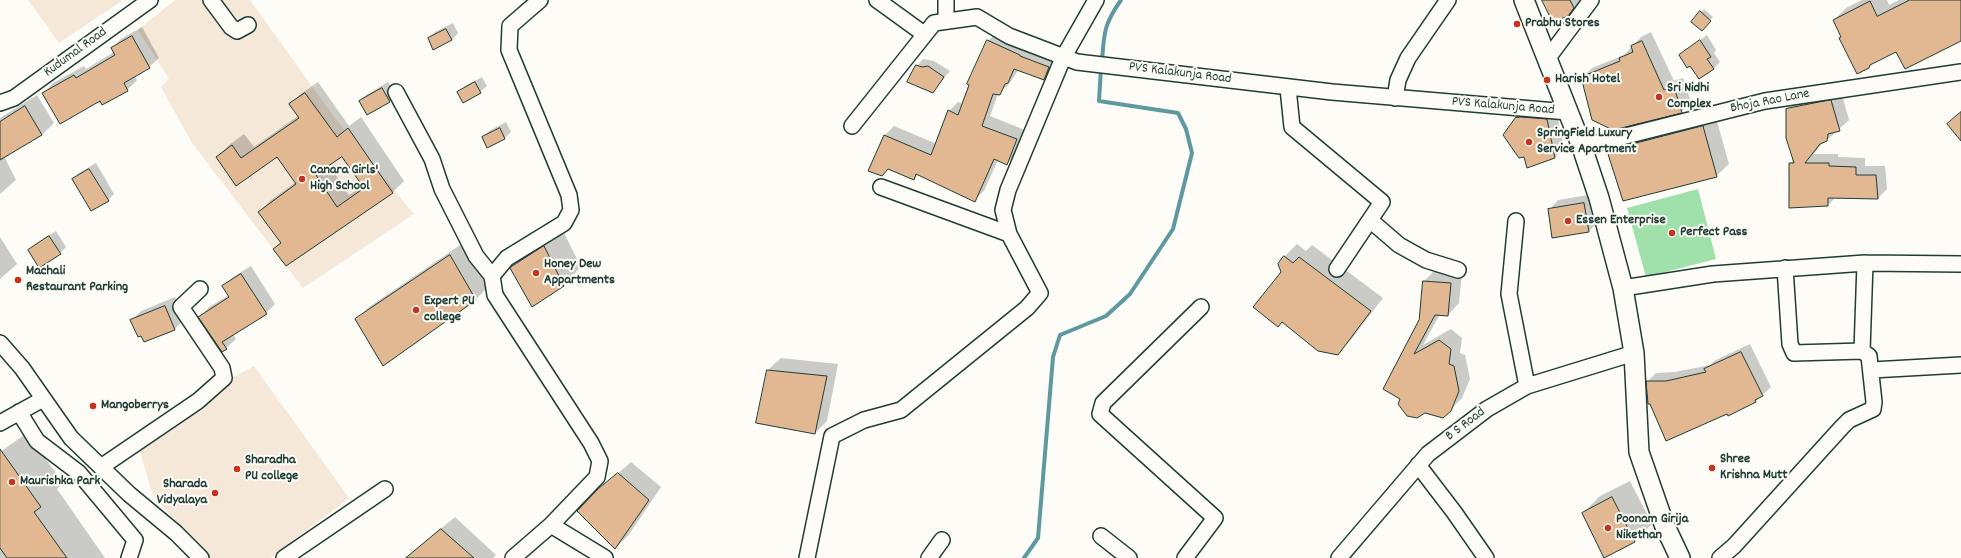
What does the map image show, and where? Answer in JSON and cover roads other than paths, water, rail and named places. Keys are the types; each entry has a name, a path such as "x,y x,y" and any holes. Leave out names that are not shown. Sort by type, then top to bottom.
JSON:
{"main road":[{"path":"1524,0 1582,147 1599,198 1623,288 1634,353 1639,452 1664,524 1680,558"}],"street":[{"name":"Kudumal Road","path":"0,103 14,98 150,0"},
{"path":"211,0 231,28 237,31 248,25"},
{"path":"492,276 507,258 564,223 571,210 569,195 509,50 510,26 541,0"},
{"path":"877,0 924,34"},
{"path":"946,0 946,21"},
{"path":"807,558 832,436 864,420 901,410 1028,308 1040,293 1009,234 1003,210 1008,190 1063,58 1096,0"},
{"path":"1395,98 1398,80 1408,58 1448,0"},
{"path":"1548,58 1591,0"},
{"name":"PVS Kalakunja Road","path":"852,126 934,23 976,17 1009,36 1063,58 1077,62 1288,88 1568,112"},
{"name":"Bhoja Rao Lane","path":"1582,147 1765,101 1961,72"},
{"path":"1288,88 1292,127 1382,202 1337,269"},
{"path":"396,92 432,159 442,189 476,256 492,276 495,295 591,443 600,461 597,477 551,525 514,558"},
{"path":"881,187 1009,234"},
{"path":"1370,220 1399,245 1426,260 1458,270"},
{"path":"1516,221 1509,294 1527,386"},
{"path":"1623,288 1713,274 1785,268 1865,263 1961,264"},
{"path":"1862,351 1865,263"},
{"path":"1720,558 1734,546 1849,420 1873,409 1872,370 1869,356 1862,351 1794,353 1790,344 1785,268"},
{"path":"101,468 198,401 224,378 222,368 182,308 200,289"},
{"path":"1185,558 1215,518 1100,414 1104,403 1201,307"},
{"path":"0,342 22,368 71,438 129,494 176,533 201,558"},
{"name":"B S Road","path":"1339,558 1418,464 1428,454 1486,409 1527,386 1634,353"},
{"path":"1872,370 1961,365"},
{"path":"0,423 43,399"},
{"path":"19,412 37,440 79,473 135,540 129,558"},
{"path":"1418,464 1486,558"},
{"path":"284,558 385,489"},
{"path":"551,525 605,558"},
{"path":"1101,536 1129,558"},
{"path":"929,558 942,540"}],"waterway":[{"path":"1102,61 1103,43 1108,22 1121,0"},
{"path":"1024,558 1038,538 1053,357 1060,335 1106,316 1130,294 1173,229 1192,153 1186,129 1178,113 1099,101 1101,68"}],"place":[{"name":"Prabhu Stores","path":"1517,24"},
{"name":"Harish Hotel","path":"1547,80"},
{"name":"Sri Nidhi Complex","path":"1659,97"},
{"name":"SpringField Luxury Service Apartment","path":"1529,142"},
{"name":"Canara Girls' High School","path":"302,179"},
{"name":"Essen Enterprise","path":"1568,221"},
{"name":"Perfect Pass","path":"1672,233"},
{"name":"Honey Dew Appartments","path":"536,273"},
{"name":"Machali Restaurant Parking","path":"18,280"},
{"name":"Expert PU college","path":"416,310"},
{"name":"Mangoberrys","path":"93,406"},
{"name":"Shree Krishna Mutt","path":"1712,468"},
{"name":"Sharadha PU college","path":"237,469"},
{"name":"Maurishka Park","path":"12,482"},
{"name":"Sharada Vidyalaya","path":"215,493"},
{"name":"Poonam Girija Nikethan","path":"1608,528"}]}
